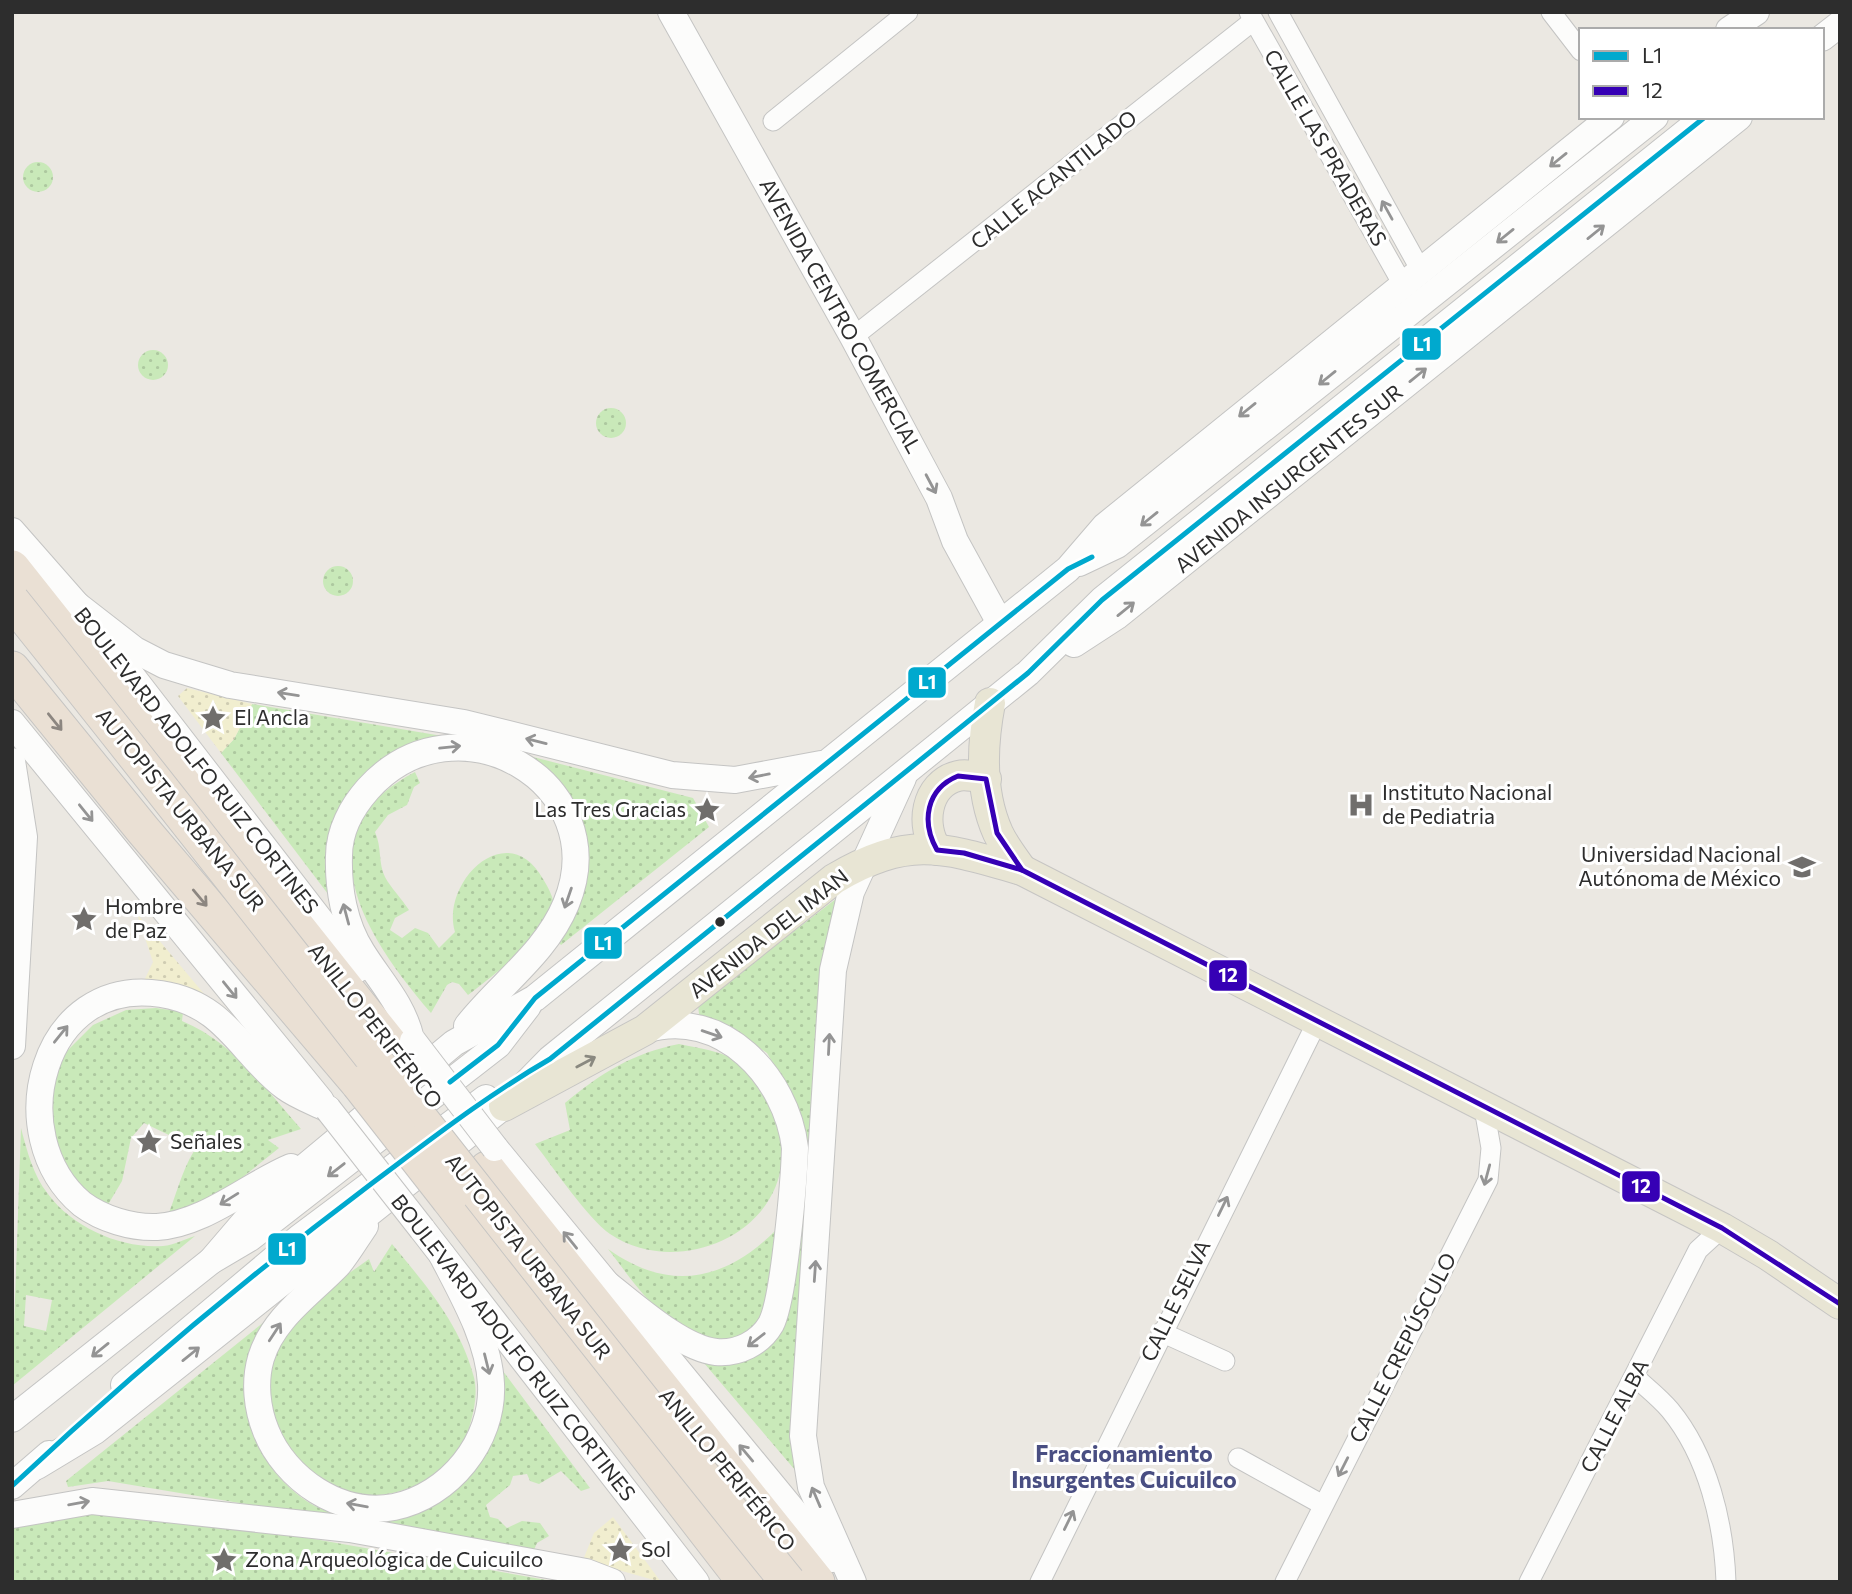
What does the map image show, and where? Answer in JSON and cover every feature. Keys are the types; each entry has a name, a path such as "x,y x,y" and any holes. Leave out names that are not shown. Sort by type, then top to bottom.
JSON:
{"highway":[{"name":"ANILLO PERIFÉRICO","path":"28,569 225,834 407,1044 491,1158 817,1582"},
{"name":"AUTOPISTA URBANA SUR","path":"12,601 259,909 554,1292 788,1582"},
{"name":"AUTOPISTA URBANA SUR","path":"12,628 251,924 541,1299 767,1582"},
{"path":"12,669 143,830 359,1084 746,1582"}],"main road":[{"name":"AVENIDA CENTRO COMERCIAL","path":"671,12 853,337 939,498 955,541 1000,623"},
{"path":"1732,28 1756,12"},
{"path":"1751,28 1765,12"},
{"path":"1824,36 1840,23"},
{"path":"211,1261 259,1205 454,1043 535,998 1068,569 1105,526 1608,119"},
{"path":"1068,569 1118,545 1652,119"},
{"name":"AVENIDA INSURGENTES SUR","path":"1028,673 1102,600 1703,119"},
{"name":"AVENIDA INSURGENTES SUR","path":"37,1466 95,1431 379,1206 504,1106 550,1059 990,703 1028,673 1116,616 1737,119"},
{"name":"BOULEVARD ADOLFO RUIZ CORTINES","path":"12,531 28,569 77,605 407,1044"},
{"path":"77,605 135,650 164,665 230,685 464,723 672,775 735,780 826,763"},
{"name":"AVENIDA DEL IMAN","path":"990,703 982,743 986,779 998,833 1022,870"},
{"name":"BOULEVARD ADOLFO RUIZ CORTINES","path":"12,723 328,1109 696,1582"},
{"path":"407,1044 400,1006 361,951 348,922 340,887 341,839 363,796 382,775 424,752 462,746 503,755 536,776 563,810 573,846 574,867 565,908 541,946 478,1012 454,1043"},
{"path":"12,761 24,837 12,1046"},
{"path":"852,1582 811,1488 803,1436 833,970 840,929 863,862 906,771"},
{"path":"937,850 930,841 926,825 931,800 940,787 956,777 986,779"},
{"name":"AVENIDA DEL IMAN","path":"504,1106 645,1030 834,879 863,862 890,852 937,850 964,853 1022,870 1709,1222 1769,1255 1840,1304"},
{"path":"313,1160 271,1175 209,1210 175,1223 157,1227 113,1220 85,1206 50,1170 36,1125 36,1086 52,1044 68,1024 101,1002 129,993 146,992 178,998 206,1010 232,1030 285,1087 328,1109"},
{"path":"12,1419 211,1261 250,1238 498,1045 535,998"},
{"path":"603,1281 666,1328 715,1352 750,1346 767,1331 777,1304 795,1148 792,1124 782,1097 759,1063 720,1037 680,1026 645,1030"},
{"name":"AVENIDA INSURGENTES SUR","path":"12,1486 37,1466 86,1417 299,1238 494,1091 550,1059"},
{"path":"491,1158 603,1281 852,1582"},
{"path":"379,1206 339,1263 279,1324 265,1349 258,1374 259,1408 278,1455 299,1478 333,1499 364,1507 393,1508 421,1497 457,1471 484,1429 491,1396 487,1360 470,1312 442,1255"},
{"path":"12,1515 92,1501 350,1529 586,1572 612,1582"}],"street":[{"path":"773,121 908,12"},
{"name":"CALLE LAS PRADERAS","path":"1278,12 1411,276"},
{"path":"1551,12 1579,48"},
{"name":"CALLE ACANTILADO","path":"853,337 1251,16"},
{"name":"CALLE LAS PRADERAS","path":"1251,16 1411,276"},
{"name":"CALLE SELVA","path":"1040,1582 1161,1332 1317,1022"},
{"name":"CALLE CREPÚSCULO","path":"1285,1582 1488,1180 1491,1148 1484,1108"},
{"name":"CALLE ALBA","path":"1529,1582 1635,1377 1698,1250 1709,1222"},
{"name":"CALLE ALBA","path":"1698,1250 1709,1222"},
{"path":"1161,1332 1225,1361"},
{"path":"1635,1377 1670,1410 1692,1445 1713,1497 1725,1553 1726,1582"},
{"path":"1238,1458 1323,1505"}],"green space":[{"path":"38,162 44,163 52,171 52,183 44,191 38,192 32,191 24,183 23,177 24,171 32,163"},
{"path":"153,350 159,351 167,359 167,371 159,379 153,380 147,379 139,371 138,365 139,359 147,351"},
{"path":"611,408 617,409 625,417 625,429 617,437 611,438 605,437 597,429 596,423 597,417 605,409"},
{"path":"338,566 344,567 352,575 352,587 344,595 338,596 332,595 324,587 323,581 324,575 332,567"},
{"path":"252,704 460,739 427,743 332,830 325,859 328,894 221,753 234,739"},
{"path":"498,748 693,798 709,827 561,945 557,940 583,843"},
{"path":"415,772 420,783 414,787 407,805 388,815 375,832 385,877 409,910 395,918 390,930 402,938 415,928 428,933 439,948 455,932 453,913 457,894 467,877 480,863 495,855 512,853 528,861 545,882 554,905 550,919 542,930 517,955 468,995 459,984 452,982 447,985 431,1013 386,954 367,921 355,889 351,857 359,826 379,797"},
{"path":"841,895 810,1170 792,1389 792,1430 801,1477 698,1356 770,1337 792,1096 767,1053 733,1030 707,1023 699,1014 698,1005"},
{"path":"156,1008 183,1012 182,1021 217,1041 233,1054 301,1129 268,1140 279,1148 233,1185 166,1220 194,1151 176,1145 171,1136 144,1123 131,1138 122,1181 106,1208 62,1172 46,1096 62,1056 93,1025 126,1010"},
{"path":"679,1044 724,1055 744,1067 761,1089 784,1133 784,1139 775,1188 761,1211 741,1229 717,1243 690,1250 662,1252 635,1246 601,1227 535,1144 570,1130 565,1103 592,1082 632,1059"},
{"path":"21,1128 31,1162 43,1187 58,1206 85,1226 115,1240 147,1246 167,1245 195,1236 12,1386","holes":["26,1295 52,1300 46,1331 24,1326"]},
{"path":"775,1231 767,1300 758,1320 748,1332 735,1338 707,1337 667,1316 643,1294 608,1249 630,1263 652,1272 674,1276 695,1275 736,1261"},
{"path":"392,1244 440,1305 459,1338 475,1380 475,1403 462,1443 448,1462 430,1477 409,1488 386,1494 363,1495 339,1490 318,1478 277,1437 268,1402 267,1371 275,1342 299,1312 369,1259 374,1272"},
{"path":"279,1310 251,1371 246,1390 246,1409 251,1429 272,1467 286,1484 320,1508 348,1514 444,1496 497,1363 590,1488 581,1491 561,1471 539,1484 530,1481 527,1474 513,1476 510,1485 486,1505 490,1517 498,1519 507,1528 522,1521 540,1523 549,1536 537,1543 533,1552 108,1481 68,1487 66,1481"},
{"name":"Zona Arqueológica de Cuicuilco","path":"121,1511 314,1539 558,1582 12,1582 12,1529 37,1519"}],"sand":[{"path":"187,688 252,704 234,739 221,753 178,696"},
{"path":"137,914 210,1001 141,987 153,962"},
{"path":"613,1517 661,1582 583,1560 594,1533"}],"transit line":[{"name":"L1","path":"12,1486 143,1368 233,1293 437,1135 503,1088 550,1059 1028,673 1102,600 1703,119"},
{"name":"L1","path":"450,1082 498,1045 535,998 1068,569 1092,557"},
{"name":"12","path":"958,776 986,779 997,833 1022,870 964,853 937,850 929,828 930,807 939,789 958,776"},
{"name":"12","path":"1022,870 1722,1228 1840,1304"}],"place":[{"name":"El Ancla","path":"213,718"},
{"name":"Instituto Nacional de Pediatria","path":"1361,805"},
{"name":"Las Tres Gracias","path":"707,810"},
{"name":"Universidad Nacional Autónoma de México","path":"1802,867"},
{"name":"Hombre de Paz","path":"84,919"},
{"name":"Señales","path":"149,1142"},
{"name":"Sol","path":"620,1550"},
{"name":"Zona Arqueológica de Cuicuilco","path":"224,1560"}],"district":[{"name":"Fraccionamiento Insurgentes Cuicuilco","path":"1124,1467"}]}
